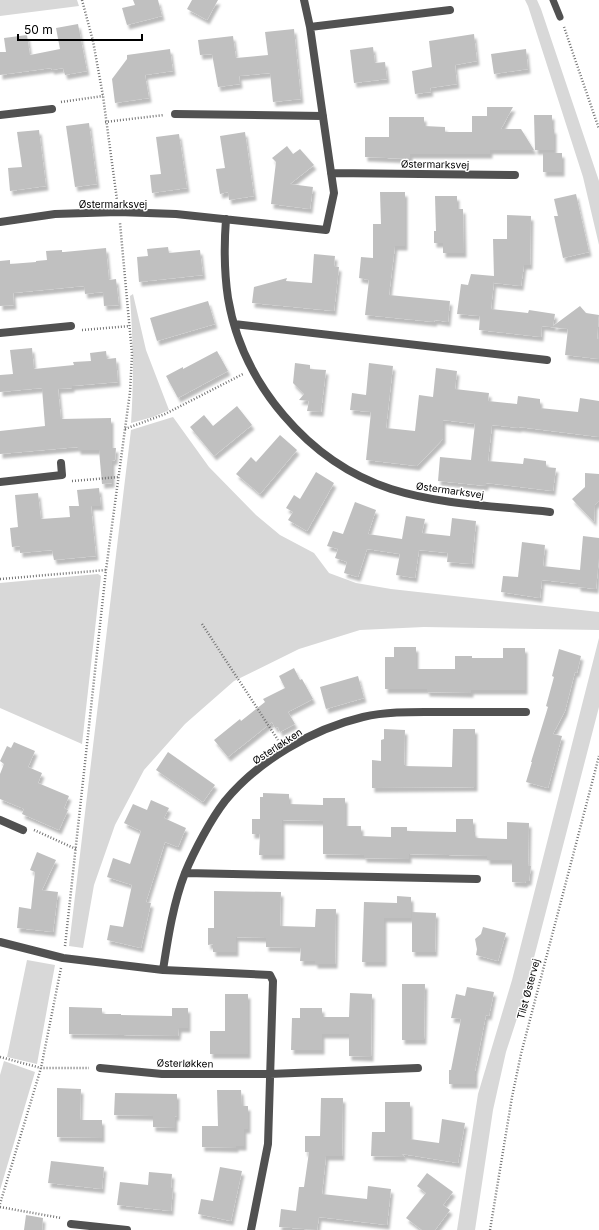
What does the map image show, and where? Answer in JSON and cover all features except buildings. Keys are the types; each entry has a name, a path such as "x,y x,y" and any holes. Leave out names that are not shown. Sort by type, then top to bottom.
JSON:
{"street":[{"name":"Østermarksvej","path":"0,222 55,214 118,212 176,214 326,230 334,193 310,27 304,0"},
{"path":"310,27 450,10"},
{"path":"0,115 52,109"},
{"path":"174,114 323,116"},
{"name":"Østermarksvej","path":"331,174 515,175"},
{"name":"Østermarksvej","path":"226,219 224,244 225,270 228,298 234,324 247,359 262,387 282,413 305,437 329,457 356,474 390,488 422,497 550,512"},
{"path":"234,324 547,360"},
{"path":"0,333 71,326"},
{"path":"0,482 62,475 61,463"},
{"name":"Østerløkken","path":"163,970 174,910 185,873 203,836 225,802 259,767 297,742 333,726 363,717 415,712 526,712"},
{"path":"0,820 23,830"},
{"path":"185,873 477,879"},
{"path":"0,942 64,958 163,970 270,975 273,981 268,1144 251,1230"},
{"name":"Østerløkken","path":"100,1068 162,1074 270,1074 418,1068"},
{"path":"71,1224 128,1230"}],"lane":[{"path":"553,0 560,17"}],"path":[{"path":"0,1204 41,1068 64,958 106,570 130,392 132,354 118,212 105,122 103,96 93,40 82,0"},
{"path":"566,33 599,129"},
{"path":"52,109 52,103 103,96"},
{"path":"105,122 174,114"},
{"path":"71,326 71,332 130,326"},
{"path":"125,429 165,414 253,369"},
{"path":"62,475 69,481 119,477"},
{"path":"0,579 106,570"},
{"path":"202,624 285,750"},
{"name":"Tilst Østervej","path":"490,1230 512,1097 521,1054 599,756"},
{"path":"23,830 27,826 76,849"},
{"path":"0,1057 41,1068 100,1068"},
{"path":"0,1207 63,1218 71,1224"}],"shaded area":[{"path":"0,0 77,0 79,6 0,16"},
{"path":"525,0 537,0 541,9 599,181 599,245 583,177"},
{"path":"133,294 146,350 169,410 153,417 131,423 133,360 130,296"},
{"path":"173,417 209,467 256,515 280,535 314,553 329,573 356,583 391,589 599,612 599,630 424,627 360,630 299,649 234,681 185,724 144,770 115,825 94,885 83,948 69,946 131,430"},
{"path":"98,574 101,576 82,744 0,708 0,583"},
{"path":"599,638 599,707 523,1000 506,1052 493,1110 475,1230 457,1230 478,1094 512,980"},
{"path":"27,960 55,965 37,1064 7,1057"},
{"path":"4,1061 35,1072 0,1190 0,1075"}]}
